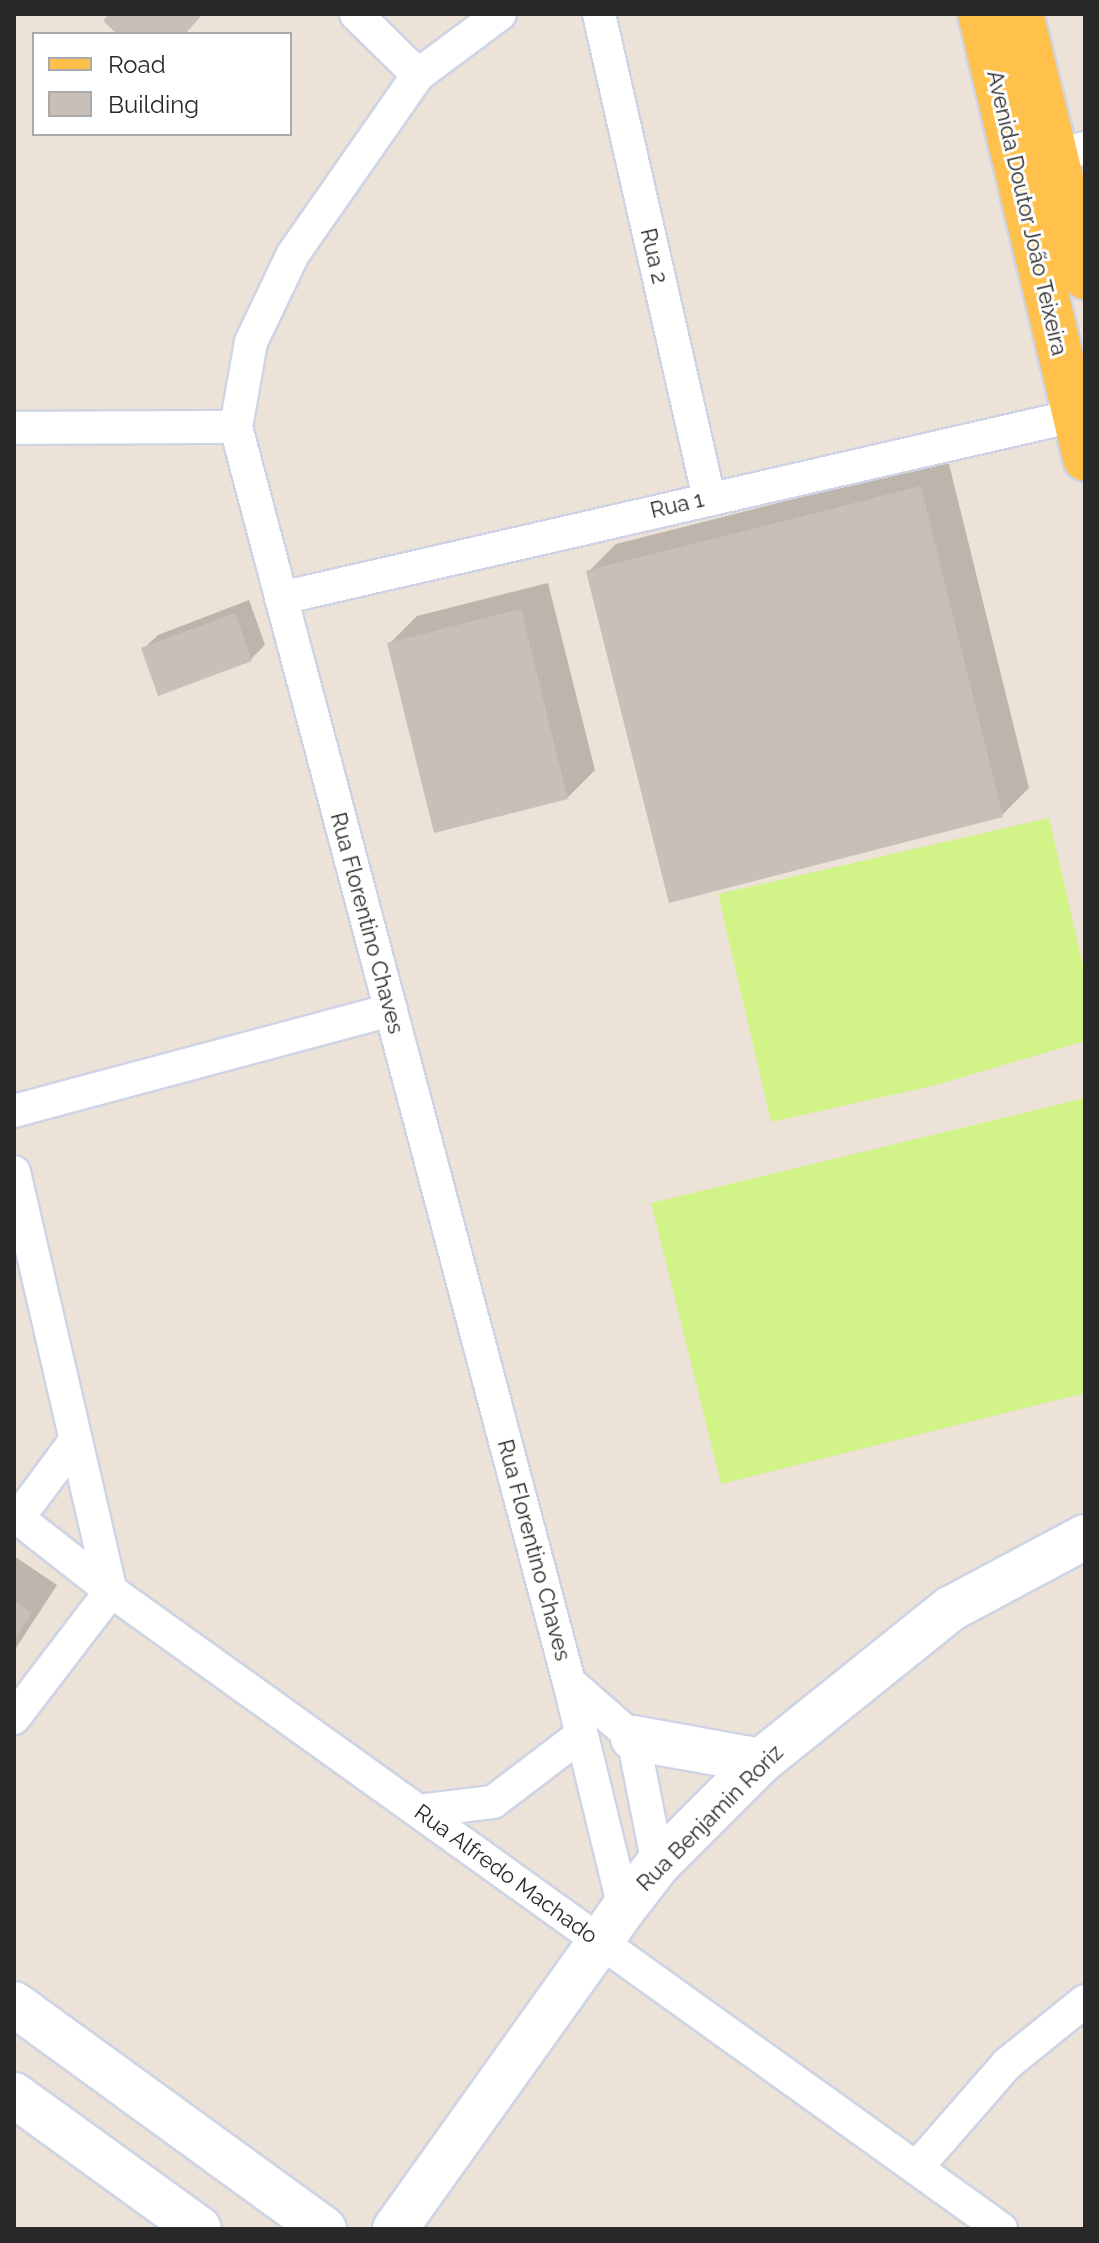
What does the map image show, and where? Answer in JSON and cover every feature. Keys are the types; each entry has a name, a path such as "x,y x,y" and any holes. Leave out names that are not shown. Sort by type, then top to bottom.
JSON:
{"main road":[{"name":"Avenida Doutor João Teixeira","path":"980,14 1085,459"},
{"name":"Avenida Doutor João Teixeira","path":"1021,14 1070,152 1085,277"}],"street":[{"path":"356,14 418,75"},
{"name":"Rua Florentino Chaves","path":"500,14 418,75 331,195 269,299 251,342 236,427 569,1682 612,1925"},
{"name":"Rua 2","path":"599,14 709,497"},
{"name":"Rua 1","path":"281,598 709,497 1074,416"},
{"path":"14,428 236,427"},
{"path":"14,1111 391,1010"},
{"path":"14,1172 111,1591 14,1718"},
{"path":"16,1516 76,1440"},
{"name":"Rua Alfredo Machado","path":"16,1516 111,1591 419,1811 612,1925 1001,2229"},
{"name":"Rua Benjamin Roriz","path":"395,2229 658,1864 761,1761 950,1609 1085,1537"},
{"path":"569,1682 633,1738 761,1761"},
{"path":"419,1811 458,1810 493,1802 580,1736"},
{"path":"633,1738 658,1864"},
{"path":"918,2166 1007,2064 1085,2001"},
{"path":"14,2004 324,2229"},
{"path":"14,2095 199,2229"}],"green space":[{"path":"1049,818 1085,974 1085,1041 936,1085 771,1122 718,894"},
{"path":"1085,1098 1085,1393 721,1484 651,1203"}],"building":[{"path":"109,14 203,14 187,32 115,32 103,21"},
{"path":"921,486 1003,817 669,903 586,571"},
{"path":"521,609 568,799 434,833 387,643"},
{"path":"235,613 252,661 158,696 141,648"},
{"path":"14,1601 32,1613 14,1640"}]}
